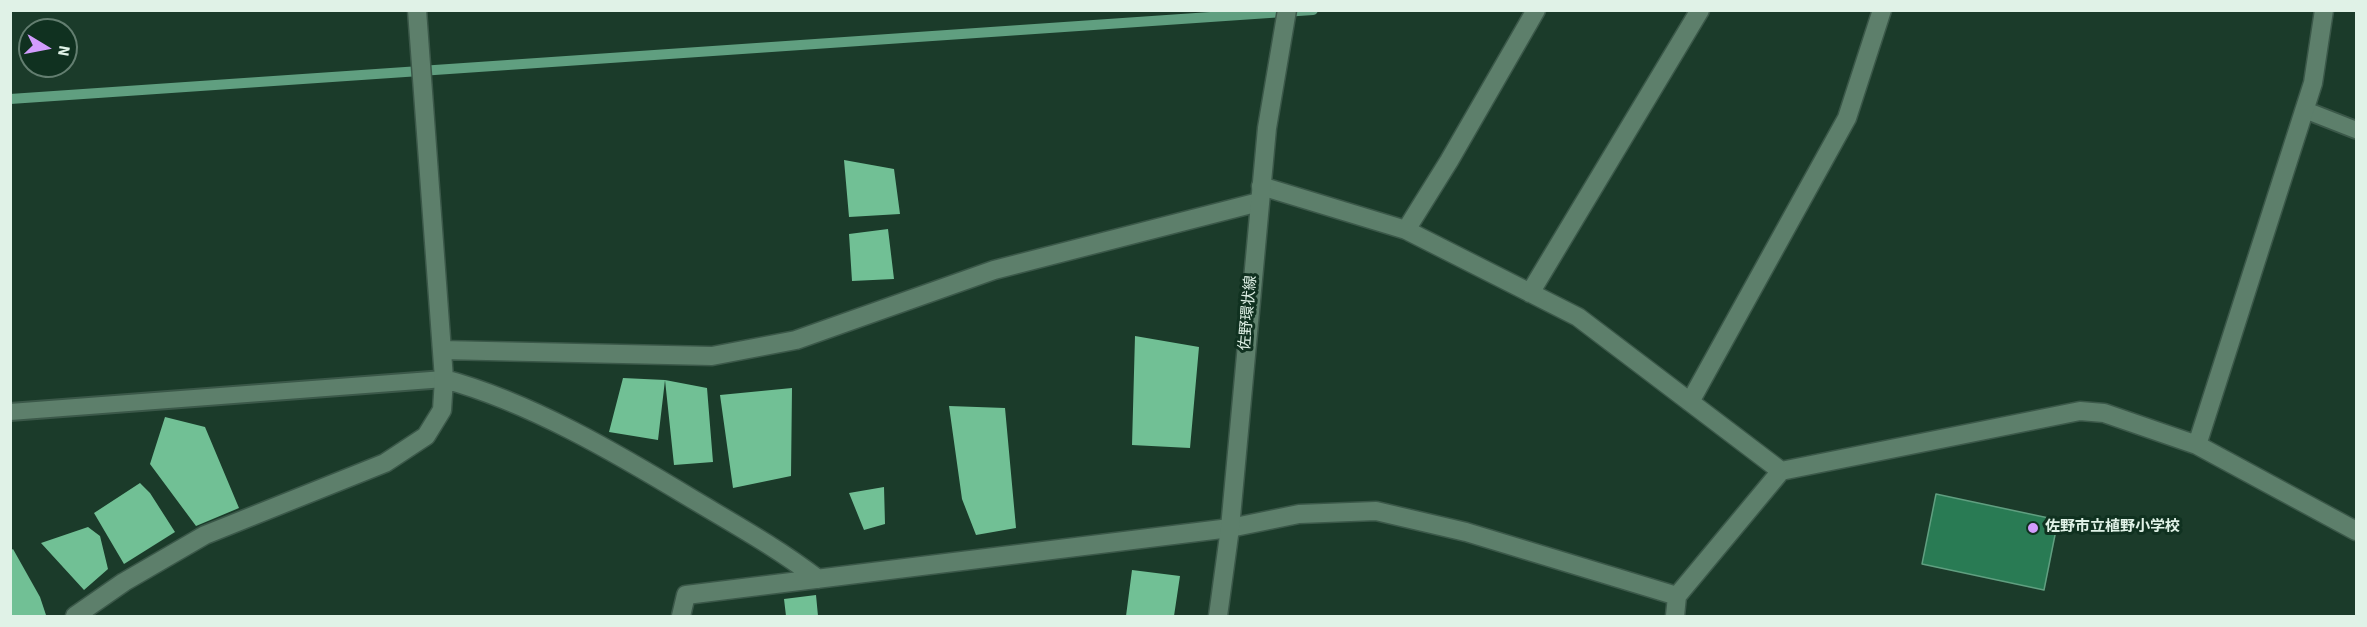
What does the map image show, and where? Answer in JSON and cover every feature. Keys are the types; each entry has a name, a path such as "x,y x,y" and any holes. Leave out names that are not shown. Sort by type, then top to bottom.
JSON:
{"street":[{"path":"75,616 124,582 205,535 385,463 426,436 442,410 444,379 417,10"},
{"name":"佐野環状線","path":"1218,616 1230,528 1267,128 1287,10"},
{"path":"1406,230 1449,161 1536,10"},
{"path":"1530,293 1700,10"},
{"path":"1690,402 1847,118 1882,10"},
{"path":"2197,445 2313,83 2324,10"},
{"path":"442,351 712,356 796,339 994,270 1260,194 1406,230 1578,316 1782,471"},
{"path":"444,379 483,390 626,459 763,541 818,579"},
{"path":"1675,616 1677,596 1782,471 2080,411 2104,413 2197,445 2356,531"},
{"path":"681,616 686,595 1230,528 1299,514 1376,511 1466,532 1677,596"}],"lane":[{"path":"2305,110 2356,130"},
{"path":"10,412 444,379"}],"shaded area":[{"path":"1936,494 2058,520 2044,590 1922,564"}],"building":[{"path":"844,160 894,169 900,214 849,217"},
{"path":"888,229 894,279 852,281 849,234"},
{"path":"1135,336 1199,347 1190,448 1132,445"},
{"path":"623,378 665,380 658,440 609,432"},
{"path":"665,380 707,388 713,462 674,465"},
{"path":"792,388 791,476 733,488 720,395"},
{"path":"949,406 1005,408 1016,528 976,535 962,499"},
{"path":"165,417 205,427 239,508 196,526 150,464"},
{"path":"140,483 150,493 175,532 124,564 94,513"},
{"path":"884,487 885,524 864,530 849,493"},
{"path":"88,527 100,536 108,569 84,590 41,543"},
{"path":"13,549 40,597 46,615 44,616 10,616 10,551"},
{"path":"1132,570 1180,576 1174,616 1126,616"},
{"path":"816,595 818,616 786,616 784,599"}],"waterway":[{"path":"10,99 1313,10"}],"place":[{"name":"佐野市立植野小学校","path":"2033,528"}]}
